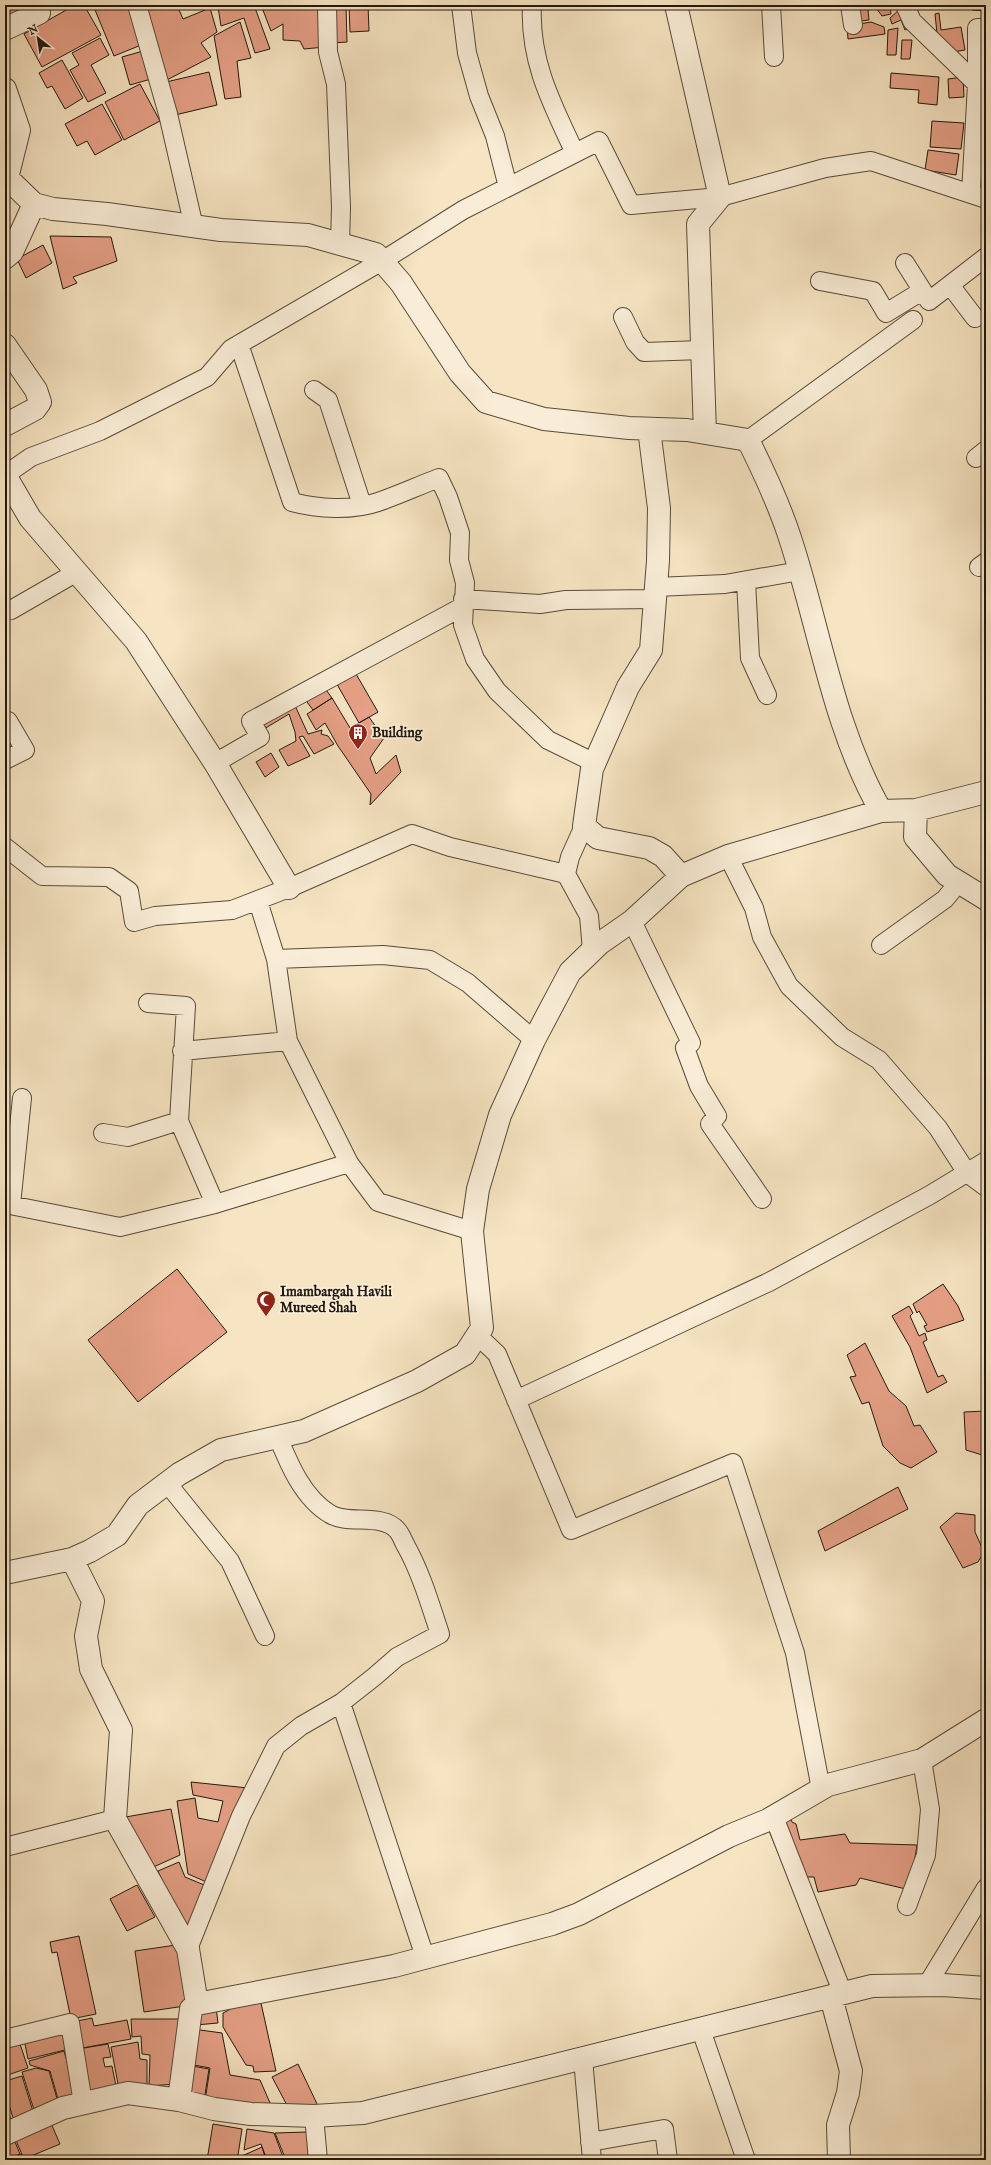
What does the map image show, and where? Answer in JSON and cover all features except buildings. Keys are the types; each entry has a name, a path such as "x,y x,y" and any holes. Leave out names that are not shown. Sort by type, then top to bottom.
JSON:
{"street":[{"path":"676,5 720,197 698,224 705,433"},
{"path":"5,29 39,13"},
{"path":"5,89 19,130 6,177 34,204 194,227 308,235 376,254 401,283 460,373 486,402 544,419 649,429 687,430 748,440 772,489 800,572 848,740 864,781 881,811"},
{"path":"5,258 12,252 34,204"},
{"path":"5,345 36,390 40,402 35,409 5,425"},
{"path":"649,429 659,508 656,593 651,650 628,687 592,769 586,803 584,826 598,838 649,848 663,856 681,876"},
{"path":"5,475 30,518 136,641 215,763 289,888"},
{"path":"5,1573 72,1559 90,1552 117,1535 138,1505 179,1474 221,1450 304,1431 417,1381 465,1354 482,1328 472,1231 478,1189 500,1115 534,1040 570,972 592,951 632,921 681,876 728,856 881,811 916,810 986,792"},
{"path":"916,810 915,837 947,875 986,899"},
{"path":"72,1559 93,1601 86,1636 91,1670 121,1730 115,1819 188,1949 197,2004"},
{"path":"179,2100 191,2009 197,2004 394,1966 552,1924 579,1914 729,1836 774,1816 828,1785 922,1760 986,1720"},
{"path":"5,2134 63,2108 128,2093 179,2100 214,2109 251,2114 314,2116 363,2113 701,2030 872,1986 927,1985 986,1988"},
{"path":"837,1995 851,2071 848,2093 838,2125 839,2160"}],"lane":[{"path":"327,5 328,52 336,84 341,207 340,244"},
{"path":"461,5 467,53 479,96 495,136 508,187"},
{"path":"532,5 531,27 535,55 548,96 575,153"},
{"path":"771,5 774,57"},
{"path":"850,5 853,25"},
{"path":"905,5 912,21 977,84"},
{"path":"138,6 168,114 194,227"},
{"path":"5,475 31,456 100,431 207,377 231,349 239,344 382,261 464,210 600,141 631,205 720,197 825,168 871,161 979,197 976,28 986,28"},
{"path":"905,263 929,301 986,257"},
{"path":"820,281 873,291 886,313 922,291"},
{"path":"950,285 975,318"},
{"path":"623,317 635,342 644,352 702,350"},
{"path":"748,440 913,320"},
{"path":"239,344 292,502 309,507 351,507 377,502 439,478 448,497 460,533 459,560 465,583 463,625 475,659 497,691 548,740 595,763"},
{"path":"314,390 328,400 362,505"},
{"path":"5,610 11,610 77,572"},
{"path":"215,763 260,737 251,721 463,603 540,604 566,600 656,593 800,572"},
{"path":"746,581 750,658 768,695"},
{"path":"5,760 25,750 8,721"},
{"path":"584,826 570,857 566,874 589,916 592,951"},
{"path":"5,847 42,876 109,877 129,891 134,922 155,916 232,910 289,888 412,834 450,847 566,874"},
{"path":"728,856 754,908 762,937 789,986 842,1036 879,1060 938,1128 967,1173 986,1187"},
{"path":"881,945 945,899 958,882"},
{"path":"258,901 276,959 288,1041 349,1163 378,1202 472,1231"},
{"path":"632,921 692,1043 685,1048 700,1086 717,1116 710,1124 762,1199"},
{"path":"276,959 383,955 430,960 468,983 534,1040"},
{"path":"148,1003 186,1006 182,1051 179,1121 215,1204"},
{"path":"182,1051 288,1041"},
{"path":"22,1098 8,1204 120,1226 215,1204 349,1163"},
{"path":"103,1133 128,1137 179,1121"},
{"path":"516,1400 769,1282 967,1173 986,1160"},
{"path":"478,1336 497,1354 571,1530 733,1463 795,1652 821,1789"},
{"path":"188,1949 241,1816 276,1746 301,1726 341,1703 397,1657 440,1634 414,1562 397,1529 380,1521 330,1515 309,1495 290,1467 278,1437"},
{"path":"168,1483 230,1561 265,1636"},
{"path":"341,1703 426,1957"},
{"path":"907,1906 926,1855 930,1809 922,1760"},
{"path":"774,1816 837,1995"},
{"path":"5,1847 115,1819"},
{"path":"927,1985 986,1888"},
{"path":"5,2039 70,2023 83,2103"},
{"path":"701,2030 746,2160"},
{"path":"583,2059 592,2160"},
{"path":"314,2116 318,2160"},
{"path":"590,2142 664,2129 668,2160"}],"place":[{"name":"Building","path":"358,750"},
{"name":"Imambargah Havili Mureed Shah","path":"266,1317"}]}
